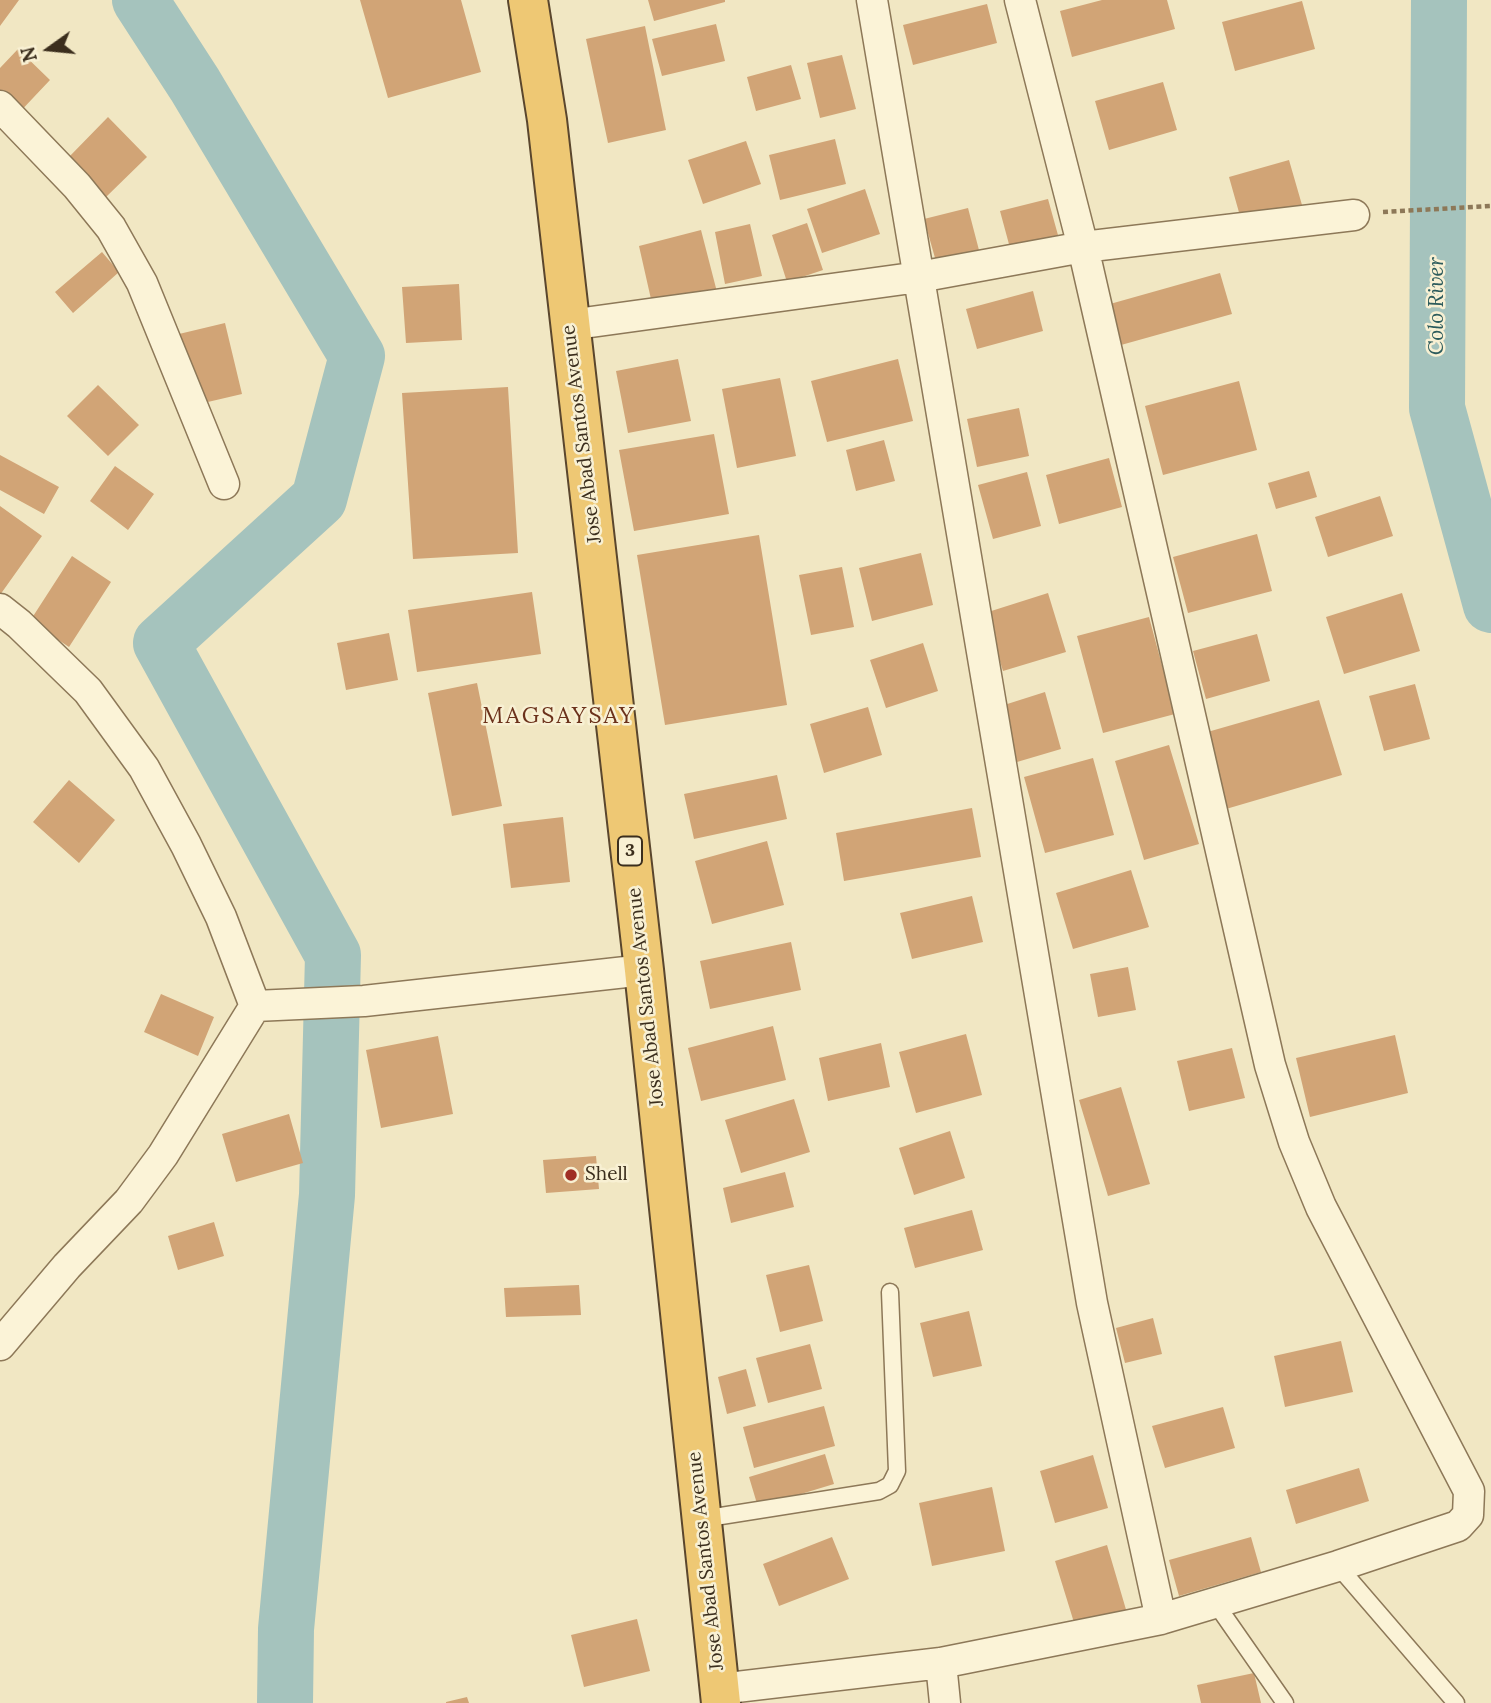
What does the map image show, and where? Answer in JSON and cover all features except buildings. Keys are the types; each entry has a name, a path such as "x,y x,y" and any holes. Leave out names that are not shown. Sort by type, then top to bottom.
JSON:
{"highway":[{"name":"Jose Abad Santos Avenue","path":"528,0 548,120 643,970 720,1696"}],"street":[{"path":"872,0 1093,1303 1161,1619"},
{"path":"720,1696 941,1663 1161,1619 1338,1566 1458,1526 1468,1515 1469,1491 1321,1207 1294,1142 1270,1065 1083,247 1020,0"},
{"path":"0,106 77,186 111,228 142,283 224,484"},
{"path":"569,325 919,277 1083,247 1365,214"},
{"path":"0,608 88,691 144,768 221,917 256,1006"},
{"path":"256,1006 364,1001 643,970"},
{"path":"0,1345 67,1266 129,1201 163,1155 256,1006"},
{"path":"941,1663 945,1703"}],"lane":[{"path":"702,1519 879,1491 890,1485 897,1471 890,1292"},
{"path":"1338,1566 1456,1703"},
{"path":"1216,1604 1285,1703"}],"path":[{"path":"1365,214 1491,206"}],"waterway":[{"path":"140,0 195,85 357,356 319,499 161,643 333,955 327,1195 286,1629 285,1703"},
{"name":"Colo River","path":"1439,0 1437,408 1491,605"}],"place":[{"name":"Shell","path":"571,1175"}],"district":[{"name":"MAGSAYSAY","path":"559,716"}]}
